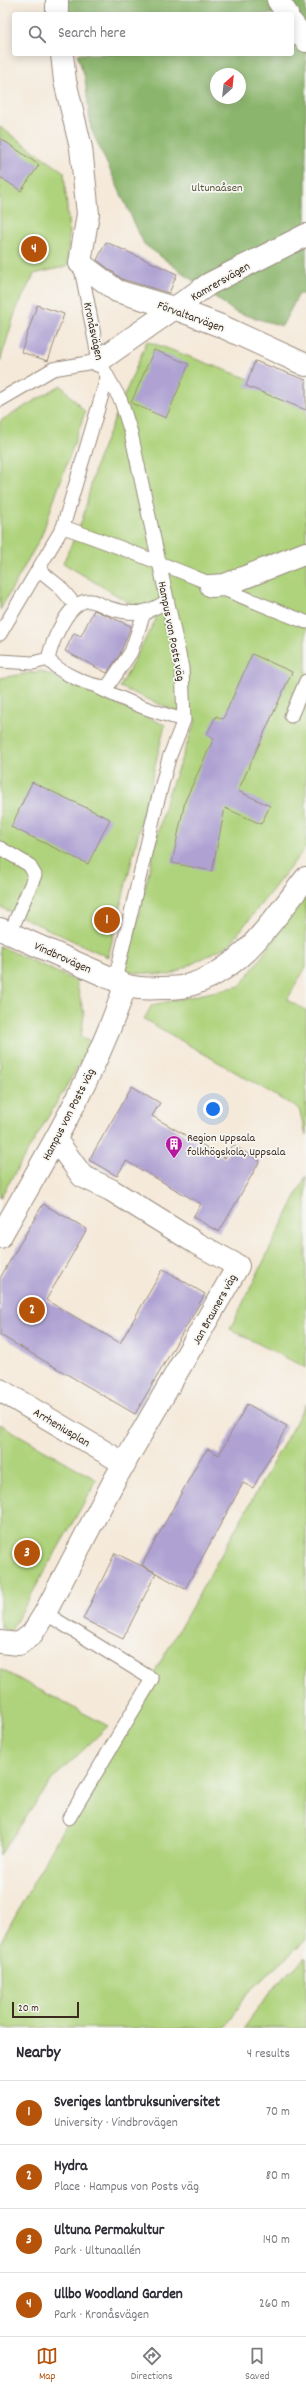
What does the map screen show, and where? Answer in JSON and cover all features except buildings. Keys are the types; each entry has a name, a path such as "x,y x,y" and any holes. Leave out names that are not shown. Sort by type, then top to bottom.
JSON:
{"street":[{"path":"57,12 58,0"},
{"path":"278,0 285,12"},
{"path":"294,26 306,41"},
{"name":"Kronåsvägen","path":"62,56 65,81 81,148 88,214 80,263"},
{"name":"Kamrersvägen","path":"103,369 174,308 209,284 306,235"},
{"name":"Förvaltarvägen","path":"80,263 117,291 174,308 221,326 306,365"},
{"path":"211,586 225,585 306,554"},
{"name":"Vindbrovägen","path":"5,931 120,983 153,989 185,986 212,976 238,959 306,878"},
{"name":"Hampus von Posts väg","path":"0,1237 56,1140 112,1026 120,983"},
{"name":"Jan Brauners väg","path":"56,1140 82,1176 111,1190 196,1243 238,1266 125,1464"},
{"name":"Arrheniusplan","path":"0,1390 125,1464"},
{"path":"9,1643 32,1634 45,1613 125,1464"}],"lane":[{"name":"Kronåsvägen","path":"0,634 63,527 103,369 80,263"},
{"path":"0,400 53,369 103,369"},
{"name":"Hampus von Posts väg","path":"103,369 121,401 131,433 182,668 184,720 170,758 156,807 120,983"},
{"path":"63,527 109,542 211,586 306,622"},
{"path":"38,569 59,586 76,606"},
{"path":"48,659 60,628 76,606 91,601 129,612 147,612"},
{"path":"99,688 108,686 123,666 131,652 143,616 147,612 167,601"},
{"path":"0,661 33,663 48,659"},
{"path":"48,659 61,670 133,705 158,714 184,720"},
{"path":"291,716 306,681"},
{"path":"0,848 29,865 35,875 5,931"},
{"path":"45,1613 152,1679 69,1818"}],"green space":[{"name":"Ultunaåsen","path":"65,0 306,0 306,294 299,294 282,326 235,312 144,244 91,129 85,78 78,56 294,56 294,12 64,12"},
{"path":"0,127 64,172 69,232 68,266 34,274 16,310 0,362"},
{"path":"147,341 306,400 306,847 229,945 170,975 125,972 166,800 196,720 120,687 156,619 63,563 82,521 97,461"},
{"path":"61,385 85,412 41,537 0,610 0,421"},
{"path":"41,671 165,725 108,957 0,907 0,678"},
{"path":"306,896 306,967 287,1000 306,1010 306,1136 299,1109 144,1019 152,1005 240,986"},
{"path":"0,946 76,981 84,1014 81,1037 92,1043 0,1198"},
{"path":"306,1176 306,1368 230,1329"},
{"path":"306,1404 306,1940 247,1993 226,2028 0,2028 0,1943 69,1818 168,1649"},
{"path":"0,1424 97,1480 10,1632 0,1627"},
{"path":"0,1669 108,1726 51,1781 0,1855"},
{"path":"306,1957 306,2028 244,2028 274,1987"}],"place":[{"name":"Ullbo Woodland Garden","path":"34,249"},
{"name":"Sveriges lantbruksuniversitet","path":"107,920"},
{"name":"Region Uppsala folkhögskola, Uppsala","path":"174,1159"},
{"name":"Hydra","path":"32,1310"},
{"name":"Ultuna Permakultur","path":"27,1553"}]}
